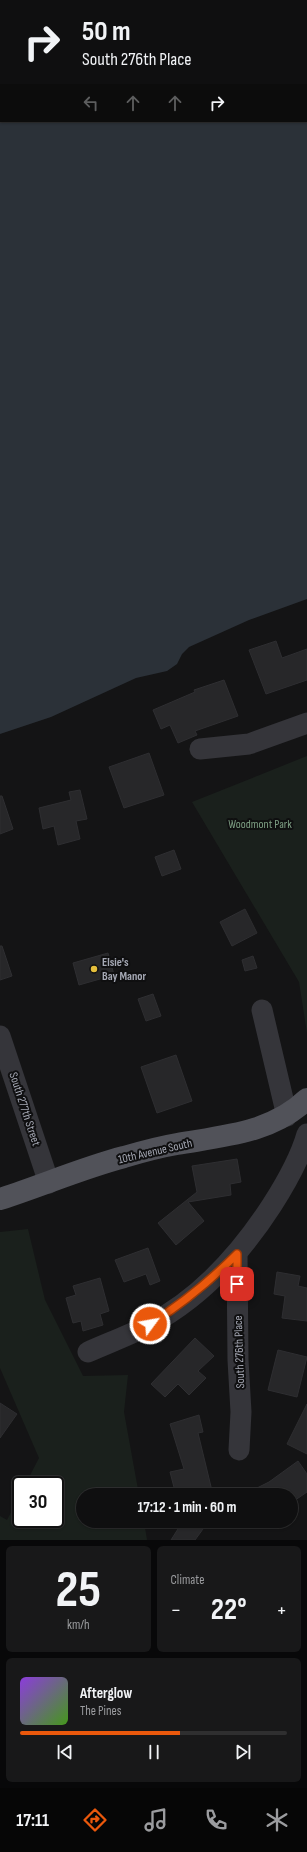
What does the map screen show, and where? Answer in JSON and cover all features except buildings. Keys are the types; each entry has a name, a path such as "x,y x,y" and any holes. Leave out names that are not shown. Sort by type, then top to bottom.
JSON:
{"main road":[{"name":"10th Avenue South","path":"0,1199 122,1157 162,1147 250,1131 287,1116 307,1099"}],"street":[{"path":"200,749 248,744 307,723"},
{"path":"262,1010 287,1116"},
{"name":"South 277th Street","path":"0,1036 49,1183"},
{"path":"88,1352 150,1324 174,1309 208,1282 237,1254 282,1190 304,1144 307,1134"},
{"name":"South 276th Place","path":"237,1254 238,1360 241,1412 240,1450"}],"green space":[{"name":"Woodmont Park","path":"307,756 307,1033 299,982 192,802"},
{"path":"28,1229 45,1300 83,1376 128,1375 124,1412 138,1488 76,1488 76,1528 145,1528 147,1540 0,1540 0,1516 7,1520 12,1510 12,1528 64,1528 64,1476 30,1476 39,1458 0,1368 0,1232"}],"shaded area":[{"path":"0,122 307,122 307,599 249,620 189,647 182,654 177,664 167,671 136,678 51,717 0,734"}],"place":[{"name":"Elsie's Bay Manor","path":"94,969"}],"route":[{"path":"150,1324 174,1309 198,1291 237,1254 237,1284"}]}
